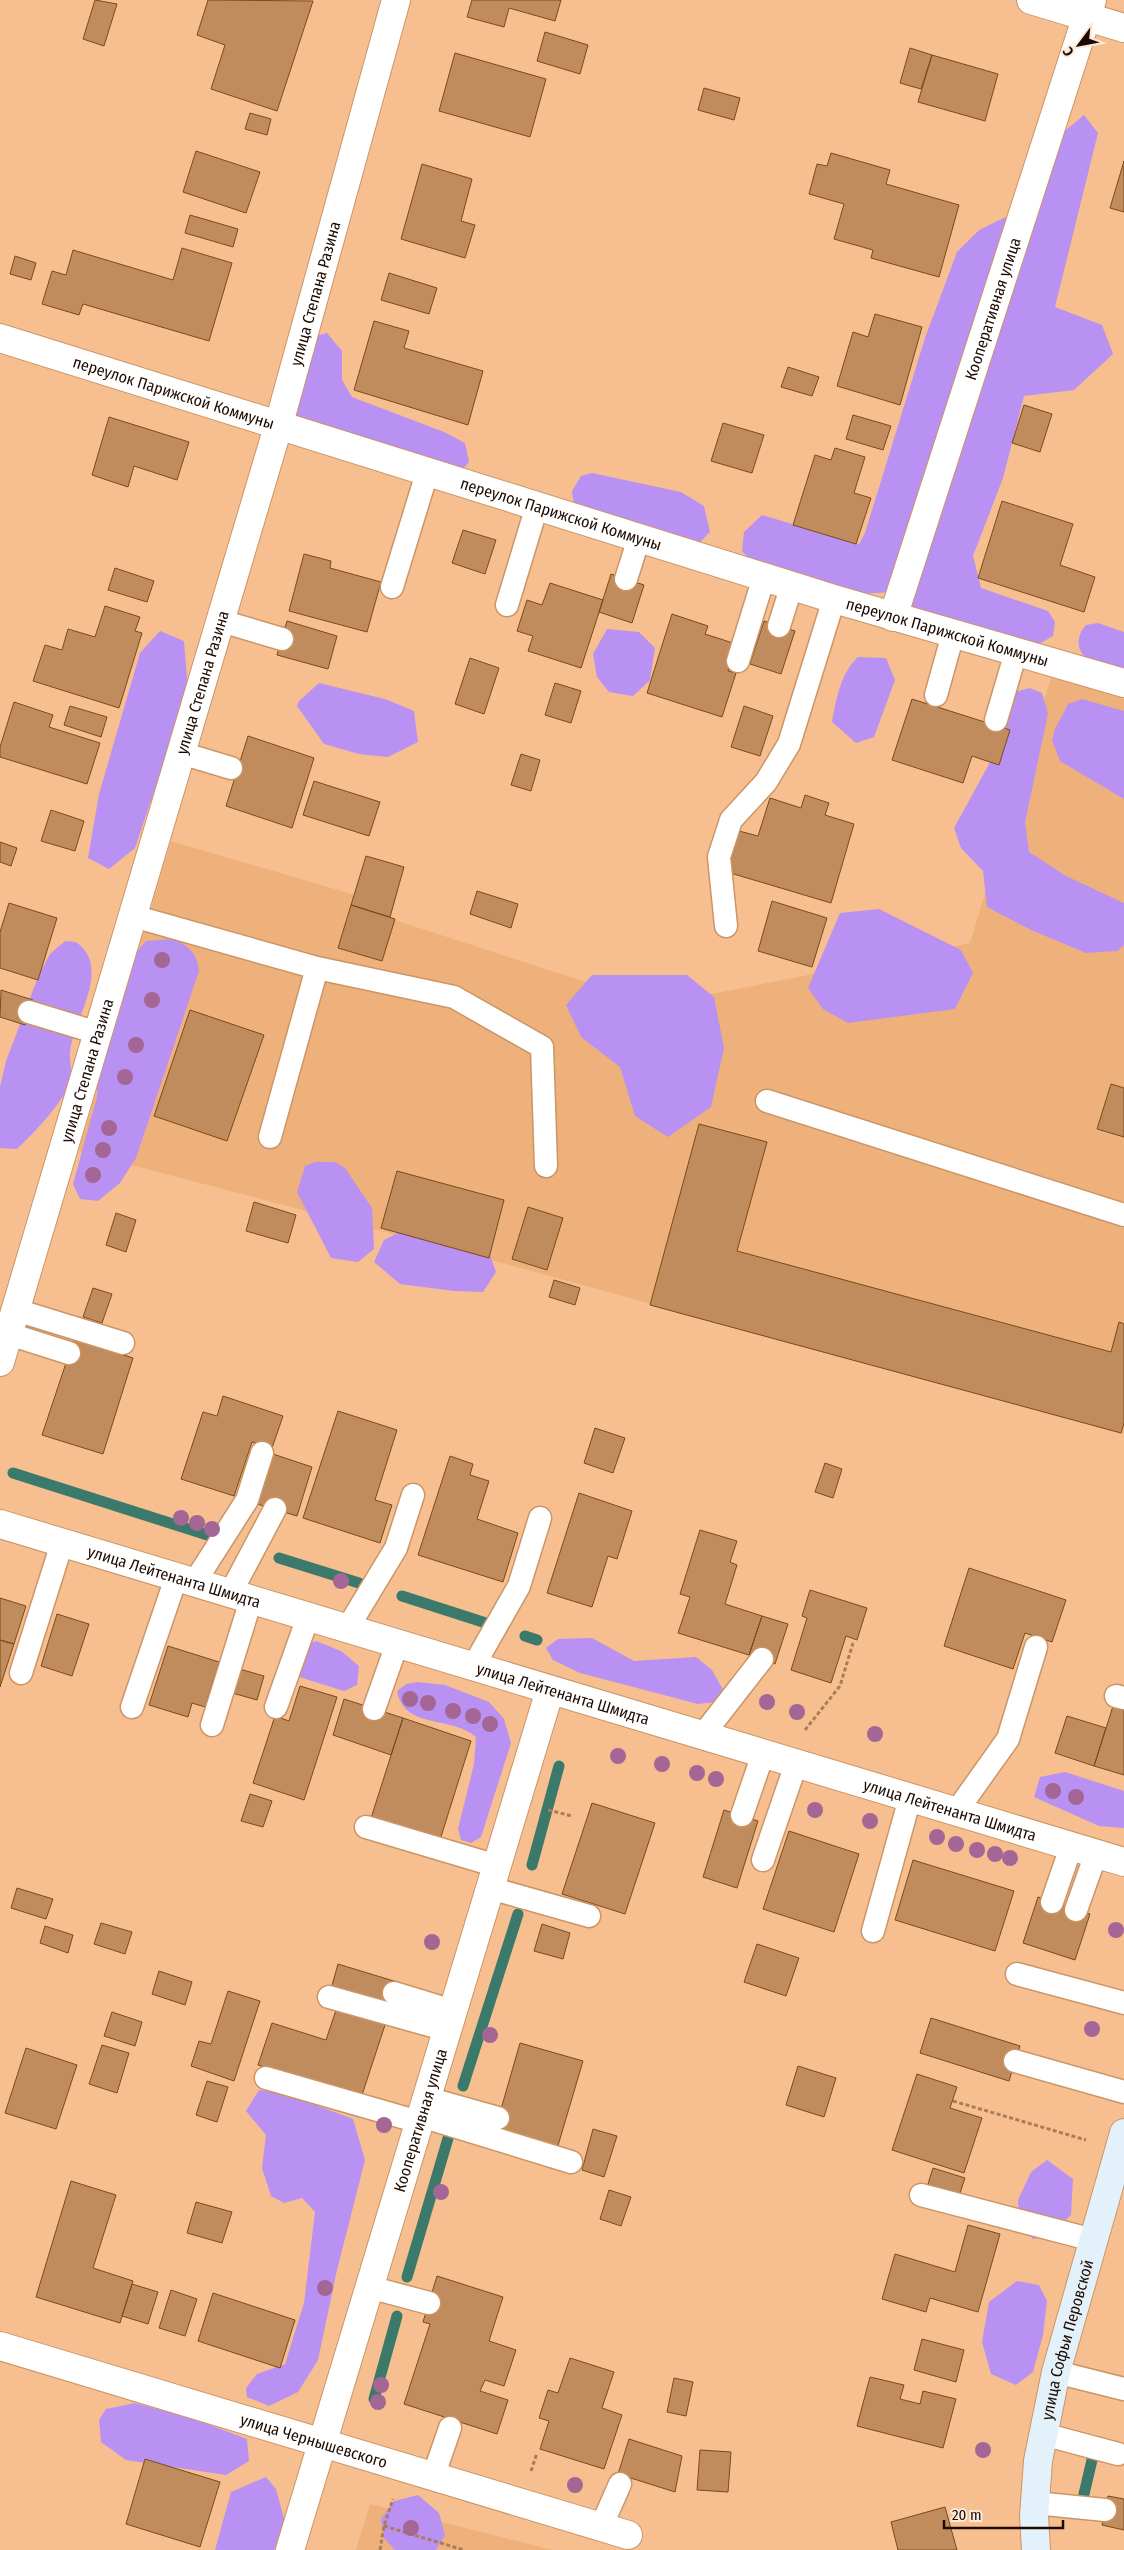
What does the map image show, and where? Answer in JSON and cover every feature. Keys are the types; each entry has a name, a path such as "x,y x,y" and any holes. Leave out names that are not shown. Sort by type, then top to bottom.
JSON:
{"street":[{"name":"улица Степана Разина","path":"0,1362 278,426 396,0"},
{"path":"1030,0 1089,9 1124,28"},
{"name":"Кооперативная улица","path":"893,617 1089,9"},
{"name":"переулок Парижской Коммуны","path":"0,338 834,599 1124,683"},
{"name":"улица Лейтенанта Шмидта","path":"0,1524 1124,1862"},
{"name":"Кооперативная улица","path":"290,2550 550,1690"},
{"name":"улица Софьи Перовской","path":"1036,2550 1035,2503 1038,2461 1056,2372 1122,2142"},
{"name":"улица Чернышевского","path":"0,2346 628,2535"}],"lane":[{"path":"392,587 427,473"},
{"path":"507,604 537,506"},
{"path":"626,579 639,538"},
{"path":"738,661 764,577"},
{"path":"779,626 792,585"},
{"path":"726,926 719,857 731,820 766,782 789,744 834,599"},
{"path":"221,621 282,639"},
{"path":"936,695 953,634"},
{"path":"996,720 1016,652"},
{"path":"181,753 231,768"},
{"path":"133,916 317,968 454,997 542,1047 546,1166"},
{"path":"270,1137 317,968"},
{"path":"28,1012 98,1033"},
{"path":"767,1101 1124,1215"},
{"path":"13,1322 124,1344"},
{"path":"13,1322 69,1353"},
{"path":"132,1708 185,1580 247,1500 262,1453"},
{"path":"347,1629 396,1548 413,1496"},
{"path":"212,1725 241,1597 275,1509"},
{"path":"473,1667 519,1586 540,1518"},
{"path":"21,1672 62,1543"},
{"path":"276,1707 308,1617"},
{"path":"374,1709 397,1644"},
{"path":"956,1812 1008,1740 1036,1647"},
{"path":"702,1736 762,1660"},
{"path":"742,1815 780,1759"},
{"path":"763,1860 780,1759"},
{"path":"873,1931 910,1798"},
{"path":"366,1826 590,1916"},
{"path":"1052,1902 1084,1850"},
{"path":"1076,1910 1084,1850"},
{"path":"1017,1974 1124,2003"},
{"path":"394,1993 450,2020"},
{"path":"329,1996 450,2020"},
{"path":"1015,2061 1124,2092"},
{"path":"266,2078 422,2112 571,2162"},
{"path":"422,2112 498,2118"},
{"path":"921,2195 1093,2240"},
{"path":"369,2287 429,2303"},
{"path":"1056,2372 1124,2389"},
{"path":"433,2477 450,2428"},
{"path":"1043,2434 1118,2454"},
{"path":"601,2527 620,2484"},
{"path":"1035,2503 1105,2510"}],"path":[{"path":"780,1759 840,1686 853,1643"},
{"path":"953,2100 1122,2142"},
{"path":"380,2550 384,2526 403,2468"},
{"path":"384,2526 464,2550"}],"shaded area":[{"path":"1084,115 1098,133 1055,307 1102,325 1113,354 1074,390 1024,396 1003,478 973,556 981,588 1048,611 1055,622 1053,636 1032,648 929,622 912,606 906,586 891,592 860,594 757,567 742,551 744,532 762,515 859,544 865,533 925,338 957,252 979,230 1014,213 1059,136"},
{"path":"327,333 342,351 342,380 352,397 444,432 465,443 469,462 458,475 297,424 282,371 312,337"},
{"path":"592,473 681,492 704,506 710,532 695,547 574,506 572,491 581,476"},
{"path":"1098,623 1124,632 1124,671 1093,663 1082,653 1079,643 1080,634 1086,625"},
{"path":"607,629 639,632 655,648 650,680 633,696 609,692 597,677 593,654"},
{"path":"160,631 184,641 188,690 135,848 109,869 88,858 99,794 140,653"},
{"path":"858,657 886,658 895,680 874,737 856,743 832,722 843,678"},
{"path":"1052,674 1124,696 1124,1434 506,1264 79,1151 171,841 355,895 352,906 656,1005 970,943"},
{"path":"319,683 385,699 414,711 418,742 388,757 359,754 324,744 297,706 299,701"},
{"path":"1030,688 1042,693 1048,714 1025,822 1029,852 1066,876 1124,903 1124,945 1117,951 1086,953 1031,930 987,907 983,871 961,848 954,828 999,746 999,727 1014,692"},
{"path":"1082,699 1124,711 1124,799 1060,761 1052,740 1055,729 1068,704"},
{"path":"879,909 961,950 973,973 955,1009 848,1023 823,1009 808,988 840,913"},
{"path":"173,939 192,951 199,971 136,1158 120,1183 98,1201 80,1199 73,1184 97,1097 98,1053 129,961 146,941"},
{"path":"65,941 76,942 86,953 91,966 88,994 70,1052 71,1075 69,1087 52,1112 17,1149 0,1148 0,1087 6,1061 38,977 50,954"},
{"path":"592,975 687,975 714,997 724,1048 711,1107 668,1137 635,1116 620,1067 581,1037 566,1005"},
{"path":"316,1162 335,1162 345,1168 372,1208 374,1249 358,1262 331,1258 297,1192 305,1166"},
{"path":"402,1231 488,1250 496,1272 483,1292 454,1291 400,1284 374,1262 384,1240"},
{"path":"592,1638 634,1661 696,1657 712,1670 727,1697 715,1702 698,1704 580,1673 553,1660 546,1648 558,1639"},
{"path":"316,1641 341,1651 359,1666 357,1685 344,1691 293,1675 297,1648"},
{"path":"418,1682 445,1685 489,1702 504,1719 511,1743 481,1837 471,1843 461,1840 458,1829 474,1764 476,1737 466,1730 418,1717 409,1712 401,1703 397,1691 406,1684"},
{"path":"1065,1772 1124,1791 1124,1828 1099,1826 1034,1797 1040,1777"},
{"path":"259,2090 289,2095 353,2119 365,2160 337,2270 318,2360 298,2392 269,2406 247,2397 246,2388 257,2374 285,2364 304,2303 315,2212 302,2198 284,2203 271,2196 262,2168 266,2135 246,2111"},
{"path":"1047,2160 1073,2179 1071,2215 1049,2236 1033,2239 1019,2223 1018,2200 1031,2172"},
{"path":"1017,2281 1039,2285 1047,2301 1043,2335 1033,2372 1016,2385 991,2374 982,2342 989,2302"},
{"path":"135,2403 197,2420 247,2439 249,2461 226,2475 126,2460 101,2442 99,2420 106,2409"},
{"path":"266,2477 276,2489 286,2526 274,2550 215,2550 231,2492"},
{"path":"418,2495 439,2513 445,2535 436,2550 395,2550 384,2538 381,2519 394,2501"},
{"path":"370,2504 390,2509 553,2550 356,2550"}],"building":[{"path":"95,0 117,4 104,46 83,39"},
{"path":"208,0 313,1 277,111 211,89 225,45 197,35"},
{"path":"472,0 561,0 555,21 509,8 504,27 467,17"},
{"path":"545,32 588,45 580,74 537,61"},
{"path":"910,48 932,55 921,89 900,83"},
{"path":"455,53 546,79 530,137 439,111"},
{"path":"932,55 998,74 985,121 918,102"},
{"path":"704,88 740,98 734,120 698,110"},
{"path":"250,113 271,119 267,135 245,129"},
{"path":"196,151 260,172 246,213 183,192"},
{"path":"831,153 890,170 886,184 959,205 939,277 871,258 873,250 834,239 844,204 809,194 817,164 827,166"},
{"path":"1124,161 1124,212 1110,208"},
{"path":"422,164 472,179 461,221 475,225 465,258 401,239"},
{"path":"190,215 238,229 233,247 185,233"},
{"path":"182,248 232,263 209,341 83,304 79,315 42,304 52,271 66,275 73,250 173,280"},
{"path":"15,256 36,263 31,280 10,274"},
{"path":"389,273 437,288 429,314 381,300"},
{"path":"875,314 922,327 900,405 837,386 853,332 868,337"},
{"path":"374,321 409,331 404,348 483,371 468,425 354,390"},
{"path":"788,367 819,377 812,396 781,387"},
{"path":"1024,405 1052,414 1040,452 1012,443"},
{"path":"853,415 891,426 883,450 846,439"},
{"path":"109,417 189,442 177,480 134,466 128,487 92,475"},
{"path":"723,423 764,435 752,473 711,461"},
{"path":"835,448 865,457 854,493 871,498 856,544 793,525 815,455 831,460"},
{"path":"1002,501 1073,524 1060,565 1095,577 1084,612 978,578"},
{"path":"463,530 496,540 485,574 452,563"},
{"path":"304,554 331,561 330,568 381,582 367,632 289,611"},
{"path":"115,568 154,581 147,602 108,590"},
{"path":"611,574 644,585 632,623 599,612"},
{"path":"550,583 603,600 581,668 528,651 533,636 517,631 527,600 542,605"},
{"path":"105,606 140,617 135,631 142,633 119,708 33,681 45,645 62,650 68,629 95,637"},
{"path":"672,614 708,626 705,634 736,644 728,671 736,673 722,717 647,693"},
{"path":"287,621 337,636 328,669 277,655"},
{"path":"764,621 795,631 781,674 750,664"},
{"path":"470,658 499,668 484,714 455,704"},
{"path":"555,683 581,691 571,723 545,715"},
{"path":"912,699 1010,730 999,765 972,756 963,783 892,760"},
{"path":"14,702 53,715 49,727 100,743 87,784 0,757 0,747"},
{"path":"70,706 107,717 101,737 64,725"},
{"path":"744,706 773,716 760,756 731,747"},
{"path":"248,736 314,758 292,828 226,806"},
{"path":"521,754 540,760 531,791 511,785"},
{"path":"314,781 380,802 369,836 303,815"},
{"path":"805,795 829,803 825,815 854,824 831,903 727,872 739,831 758,836 770,798 801,808"},
{"path":"51,810 84,821 75,851 41,841"},
{"path":"0,842 17,848 11,866 0,862"},
{"path":"366,856 404,867 390,917 351,905"},
{"path":"477,891 518,904 511,928 470,914"},
{"path":"772,901 827,918 812,967 758,951"},
{"path":"9,903 57,918 38,980 0,968 0,932"},
{"path":"351,905 395,919 382,961 338,948"},
{"path":"1,990 33,1000 25,1025 0,1017"},
{"path":"190,1010 264,1035 227,1141 154,1116"},
{"path":"1111,1084 1124,1088 1124,1137 1097,1129"},
{"path":"699,1124 767,1142 737,1251 1111,1352 1119,1322 1124,1324 1124,1423 1121,1433 650,1305"},
{"path":"397,1171 504,1200 489,1258 381,1228"},
{"path":"254,1202 296,1215 288,1243 246,1231"},
{"path":"528,1207 563,1218 547,1270 512,1259"},
{"path":"116,1213 136,1220 126,1252 106,1245"},
{"path":"554,1280 580,1288 575,1305 549,1297"},
{"path":"93,1288 112,1294 102,1323 83,1317"},
{"path":"74,1339 133,1358 103,1454 42,1435"},
{"path":"223,1396 283,1416 272,1448 252,1442 234,1496 181,1479 203,1412 217,1416"},
{"path":"338,1411 397,1430 375,1500 392,1505 380,1543 303,1518"},
{"path":"595,1428 625,1438 613,1473 584,1463"},
{"path":"273,1454 312,1467 297,1516 257,1504"},
{"path":"450,1456 473,1464 470,1475 489,1481 477,1519 518,1533 503,1582 418,1555"},
{"path":"825,1463 842,1469 833,1498 815,1492"},
{"path":"579,1493 632,1511 617,1559 608,1556 592,1607 547,1593"},
{"path":"700,1530 737,1541 730,1562 737,1565 725,1604 762,1616 749,1655 678,1633 690,1597 680,1594"},
{"path":"969,1568 1066,1600 1052,1642 1025,1633 1013,1669 944,1646"},
{"path":"810,1590 867,1608 857,1640 846,1636 831,1683 791,1670 807,1618 802,1616"},
{"path":"0,1598 26,1606 14,1644 0,1640"},
{"path":"57,1614 89,1624 72,1676 41,1666"},
{"path":"762,1616 788,1624 775,1664 749,1655"},
{"path":"0,1640 14,1644 0,1687"},
{"path":"168,1646 219,1662 205,1707 192,1703 188,1717 149,1705"},
{"path":"236,1668 264,1676 257,1700 229,1692"},
{"path":"300,1686 337,1697 304,1800 253,1783 275,1716 289,1721"},
{"path":"344,1699 403,1718 391,1755 333,1735"},
{"path":"1114,1703 1124,1706 1124,1775 1094,1766"},
{"path":"1067,1716 1106,1728 1094,1766 1055,1753"},
{"path":"403,1718 471,1741 440,1840 371,1818"},
{"path":"250,1794 272,1801 263,1827 241,1821"},
{"path":"592,1803 655,1823 625,1914 562,1894"},
{"path":"724,1810 758,1821 737,1888 703,1877"},
{"path":"789,1831 859,1854 834,1932 763,1909"},
{"path":"913,1860 1014,1891 995,1951 895,1920"},
{"path":"17,1888 53,1899 46,1919 11,1908"},
{"path":"1038,1897 1090,1914 1075,1960 1023,1943"},
{"path":"101,1923 132,1932 125,1954 94,1944"},
{"path":"542,1924 570,1933 563,1959 534,1951"},
{"path":"45,1926 73,1935 68,1953 40,1943"},
{"path":"757,1944 799,1958 786,1996 744,1982"},
{"path":"338,1964 397,1982 390,2007 331,1989"},
{"path":"159,1971 192,1982 185,2005 152,1994"},
{"path":"228,1991 260,2001 234,2081 191,2066 199,2041 211,2044"},
{"path":"337,2007 386,2022 361,2098 258,2065 272,2023 326,2040"},
{"path":"112,2012 142,2022 135,2046 104,2036"},
{"path":"931,2018 1020,2046 1009,2081 920,2053"},
{"path":"520,2043 583,2061 557,2149 495,2130"},
{"path":"102,2045 129,2053 117,2093 89,2084"},
{"path":"26,2048 77,2065 56,2129 5,2113"},
{"path":"798,2066 836,2078 824,2117 786,2105"},
{"path":"917,2074 957,2087 950,2108 982,2118 964,2173 892,2150"},
{"path":"207,2081 228,2087 217,2122 196,2115"},
{"path":"593,2129 617,2136 604,2177 582,2170"},
{"path":"933,2168 965,2178 959,2196 927,2187"},
{"path":"71,2181 116,2195 93,2268 133,2281 120,2323 36,2297"},
{"path":"609,2190 631,2197 621,2226 600,2219"},
{"path":"196,2202 232,2212 222,2243 187,2233"},
{"path":"968,2225 1000,2234 978,2312 930,2298 926,2312 882,2299 895,2254 955,2272"},
{"path":"437,2276 503,2297 489,2341 516,2350 504,2386 485,2380 480,2391 508,2400 497,2434 404,2404 430,2324 423,2322"},
{"path":"132,2284 158,2292 148,2324 122,2316"},
{"path":"171,2290 197,2299 185,2336 159,2328"},
{"path":"213,2293 295,2320 280,2368 198,2341"},
{"path":"922,2339 964,2350 956,2382 914,2370"},
{"path":"570,2358 614,2372 602,2408 622,2415 604,2469 540,2449 549,2421 539,2418 548,2390 558,2393"},
{"path":"870,2377 904,2385 900,2399 920,2404 923,2391 956,2399 943,2448 857,2426"},
{"path":"674,2378 693,2382 686,2416 667,2412"},
{"path":"629,2439 682,2456 675,2492 618,2474"},
{"path":"700,2450 731,2452 728,2492 697,2490"},
{"path":"145,2459 220,2482 200,2547 126,2524"},
{"path":"1108,2496 1124,2499 1124,2530 1102,2525"},
{"path":"945,2507 957,2550 898,2550 891,2522"}],"waterway":[{"path":"13,1473 223,1540"},
{"path":"279,1558 359,1583"},
{"path":"402,1596 489,1624"},
{"path":"525,1636 537,1640"},
{"path":"532,1865 559,1766"},
{"path":"463,2086 518,1914"},
{"path":"407,2277 449,2135"},
{"path":"374,2399 397,2316"},
{"path":"1084,2494 1092,2460"}]}
